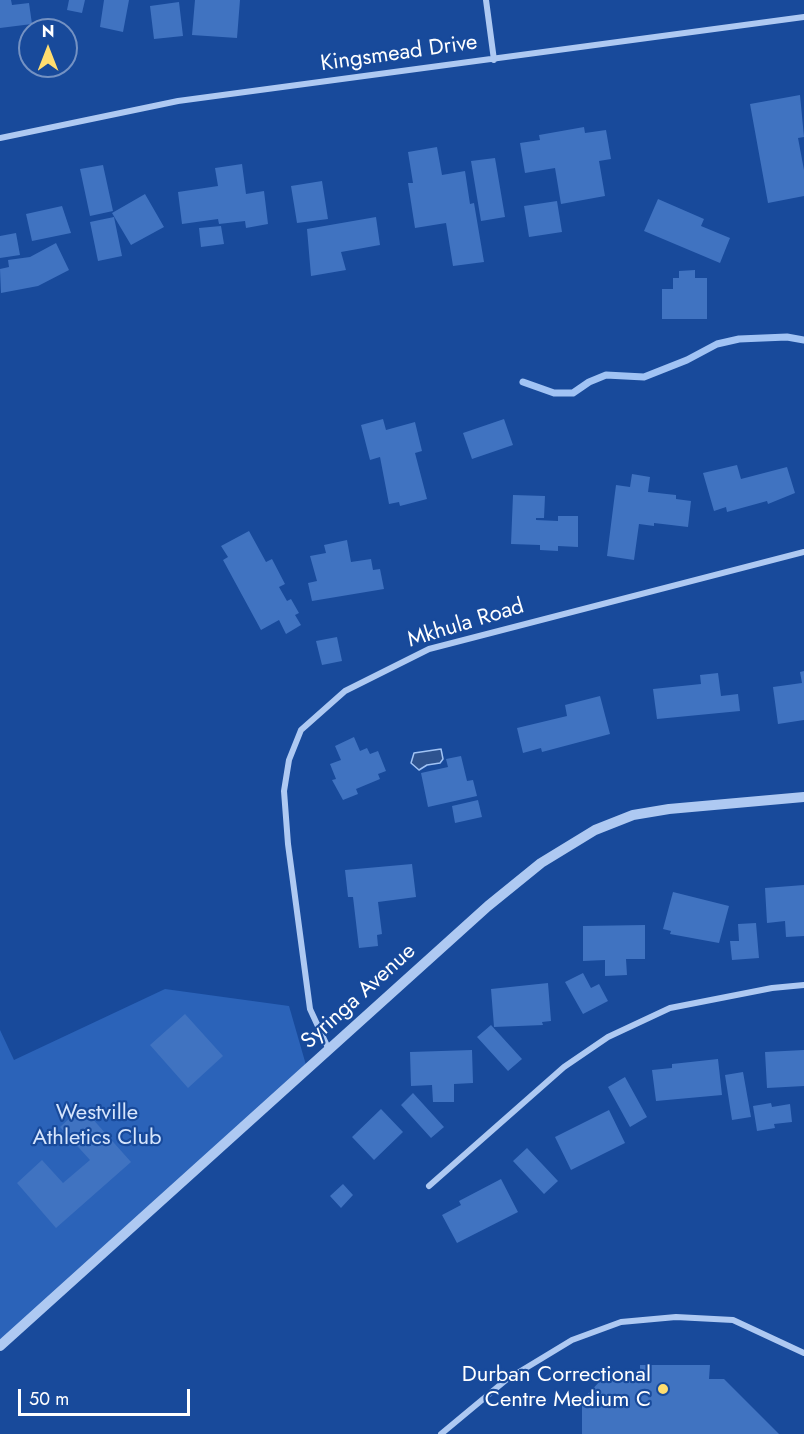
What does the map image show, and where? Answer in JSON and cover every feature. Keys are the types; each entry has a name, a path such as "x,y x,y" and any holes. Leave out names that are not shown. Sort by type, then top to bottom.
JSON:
{"street":[{"path":"486,0 494,60"},
{"name":"Kingsmead Drive","path":"0,138 178,101 804,17"},
{"name":"Mkhula Road","path":"330,1050 321,1038 310,1009 288,844 284,791 289,760 302,730 345,691 429,649 804,552"},
{"name":"Syringa Avenue","path":"0,1346 488,906 541,863 595,830 633,815 669,809 804,797"},
{"path":"429,1186 564,1067 608,1037 670,1008 772,988 804,985"},
{"path":"441,1434 506,1380 572,1340 621,1322 676,1317 733,1320 804,1353"}],"green space":[{"name":"Westville Athletics Club","path":"165,989 289,1006 306,1065 0,1344 0,1030 14,1060"}],"shaded area":[{"path":"441,749 443,759 440,763 427,765 419,770 411,763 414,753"}],"building":[{"path":"0,0 11,0 12,5 29,3 31,18 18,18 18,26 0,28"},
{"path":"69,0 85,0 82,13 67,10"},
{"path":"104,0 129,0 123,32 100,27"},
{"path":"195,0 240,0 237,38 192,35"},
{"path":"179,2 183,36 154,39 150,6"},
{"path":"800,95 804,137 798,138 804,170 804,196 768,203 750,104"},
{"path":"584,127 585,133 606,130 611,159 599,161 605,196 561,204 555,168 525,173 520,143 540,140 539,135"},
{"path":"437,147 442,175 465,171 470,204 474,203 484,262 453,266 446,223 415,228 408,183 413,183 408,152"},
{"path":"495,158 505,217 481,221 471,161"},
{"path":"242,164 246,194 264,191 268,224 246,228 245,221 219,224 218,219 182,224 178,192 218,186 215,168"},
{"path":"103,165 113,211 90,216 80,169"},
{"path":"322,181 328,219 297,223 291,186"},
{"path":"145,194 164,227 131,245 112,213"},
{"path":"658,199 704,219 701,226 730,238 720,263 644,231"},
{"path":"557,201 562,232 529,237 524,206"},
{"path":"62,206 71,233 32,241 26,214"},
{"path":"114,217 122,256 98,261 90,222"},
{"path":"376,217 380,245 341,252 346,270 311,276 307,229"},
{"path":"221,226 224,244 201,247 199,228"},
{"path":"16,233 20,255 0,258 0,236"},
{"path":"56,243 69,270 38,286 1,293 0,269 9,267 8,260 30,257"},
{"path":"695,270 695,278 707,278 707,319 662,319 662,289 673,289 673,278 679,278 679,271"},
{"path":"383,419 386,430 415,422 422,451 415,453 427,499 400,506 399,502 389,504 380,457 370,460 361,425"},
{"path":"504,419 513,445 472,459 463,433"},
{"path":"737,465 741,479 787,467 795,493 768,504 767,501 727,512 726,507 714,511 703,473"},
{"path":"632,474 650,477 648,492 676,495 676,499 691,501 688,527 654,523 654,526 639,524 634,560 607,556 616,485 630,487"},
{"path":"513,495 545,496 544,518 536,518 536,520 558,521 558,516 578,516 578,547 558,546 558,551 540,550 540,545 511,544"},
{"path":"249,531 266,562 272,559 285,584 279,587 287,601 291,599 299,613 295,615 301,625 286,634 279,620 261,630 223,560 228,557 221,546"},
{"path":"347,540 351,562 371,559 373,570 380,569 384,589 312,601 308,583 317,581 310,556 326,553 324,545"},
{"path":"337,637 342,661 322,665 316,641"},
{"path":"804,671 804,720 778,724 773,687 802,683 800,672"},
{"path":"718,673 721,696 738,694 740,711 657,719 653,689 701,684 700,675"},
{"path":"600,696 610,734 542,752 541,748 523,753 517,728 567,716 565,705"},
{"path":"354,737 360,751 367,748 370,754 378,751 386,771 378,774 380,779 356,789 358,794 343,800 332,780 336,779 330,764 341,760 335,746"},
{"path":"461,756 467,781 473,780 477,796 428,807 421,773 448,767 446,759"},
{"path":"478,800 482,817 455,823 452,806"},
{"path":"412,864 416,897 378,902 382,934 377,935 378,946 359,948 353,897 348,897 345,870"},
{"path":"804,885 804,936 786,937 785,921 767,923 765,888"},
{"path":"673,892 729,906 719,943 670,934 671,931 663,929"},
{"path":"756,923 759,958 732,960 730,941 739,941 738,924"},
{"path":"645,925 645,959 626,959 627,975 605,976 605,960 583,961 583,926"},
{"path":"583,973 591,988 599,984 608,1001 583,1014 565,982"},
{"path":"548,983 551,1021 542,1022 543,1025 494,1027 491,989"},
{"path":"185,1014 223,1056 188,1088 150,1045"},
{"path":"491,1025 522,1059 508,1071 477,1037"},
{"path":"472,1050 473,1083 454,1084 454,1102 433,1102 432,1085 411,1086 410,1052"},
{"path":"804,1050 804,1086 767,1088 765,1052"},
{"path":"718,1059 722,1095 656,1101 652,1070 672,1068 672,1064"},
{"path":"743,1072 751,1117 732,1120 725,1075"},
{"path":"625,1077 647,1117 630,1127 608,1087"},
{"path":"413,1093 444,1127 431,1138 401,1105"},
{"path":"771,1103 772,1107 790,1104 792,1122 774,1124 775,1128 757,1131 753,1106"},
{"path":"82,1107 131,1162 56,1228 17,1183 42,1160 63,1183 90,1160 60,1127"},
{"path":"381,1109 403,1132 374,1160 352,1137"},
{"path":"609,1110 625,1143 571,1170 555,1137"},
{"path":"527,1148 558,1181 544,1194 513,1161"},
{"path":"501,1179 518,1212 457,1243 442,1215 461,1205 459,1201"},
{"path":"343,1184 353,1195 341,1208 330,1196"},
{"name":"Durban Correctional Centre Medium C","path":"640,1365 710,1365 709,1379 724,1379 779,1434 582,1434 582,1400 603,1378 640,1378"}],"waterway":[{"path":"523,382 554,393 573,393 589,382 606,375 644,377 687,360 717,344 739,339 787,337 804,340"}],"place":[{"name":"Durban Correctional Centre Medium C","path":"663,1389"}]}
